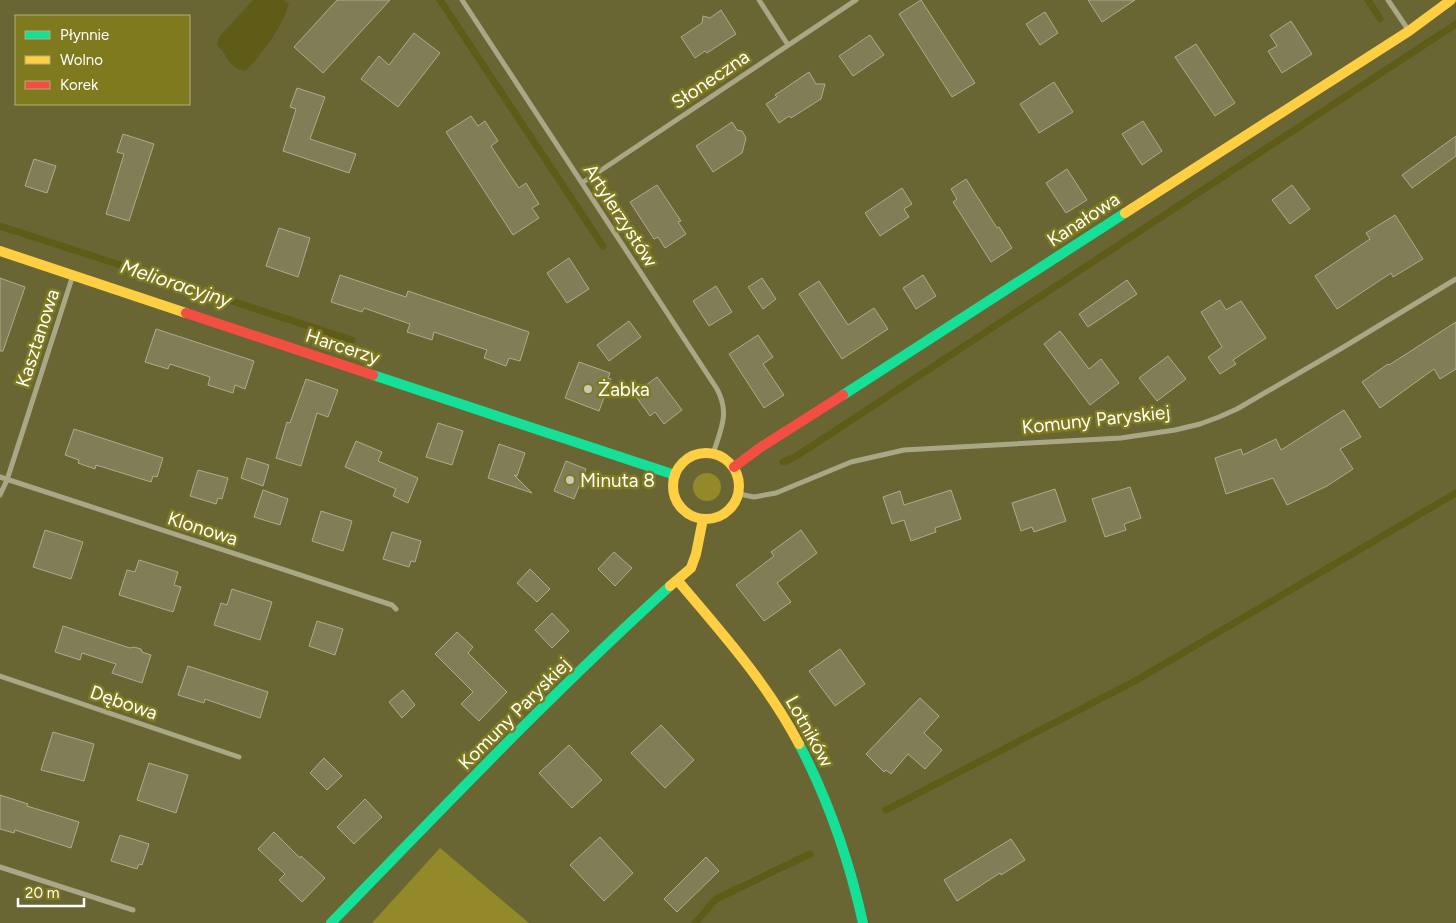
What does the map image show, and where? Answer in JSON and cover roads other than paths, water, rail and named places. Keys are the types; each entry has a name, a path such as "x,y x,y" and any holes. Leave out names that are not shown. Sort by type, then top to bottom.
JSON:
{"street":[{"name":"Artylerzystów","path":"462,0 721,397 724,406 724,420 713,454"},
{"path":"759,0 788,44"},
{"name":"Słoneczna","path":"582,183 856,0"},
{"path":"1388,0 1409,31"},
{"name":"Kanałowa","path":"734,467 769,442 1409,31 1451,0"},
{"name":"Harcerzy","path":"0,251 675,475"},
{"name":"Kasztanowa","path":"0,495 7,480 73,275"},
{"name":"Komuny Paryskiej","path":"739,494 754,497 776,493 851,462 904,450 1097,440 1151,434 1200,424 1237,409 1456,279"},
{"path":"713,454 721,456 734,467 740,485 739,494 732,508 726,513 711,519 693,517 685,512 675,496 673,486 675,475 686,460 694,455 713,454"},
{"name":"Klonowa","path":"0,477 392,605 396,609"},
{"name":"Komuny Paryskiej","path":"331,923 614,637 678,581 694,563 703,519"},
{"name":"Lotników","path":"678,581 755,674 776,703 801,746 829,807 846,853 863,923"},
{"name":"Dębowa","path":"0,676 239,757"},
{"path":"0,867 133,910"}],"waterway":[{"path":"440,0 603,246"},
{"path":"1368,0 1380,19"},
{"path":"783,462 795,457 1456,24"},
{"name":"Melioracyjny","path":"0,226 352,340"},
{"path":"886,810 1135,681 1456,493"},
{"path":"695,923 716,899 810,854"}],"place":[{"name":"Żabka","path":"588,389"},
{"name":"Minuta 8","path":"570,480"}]}
